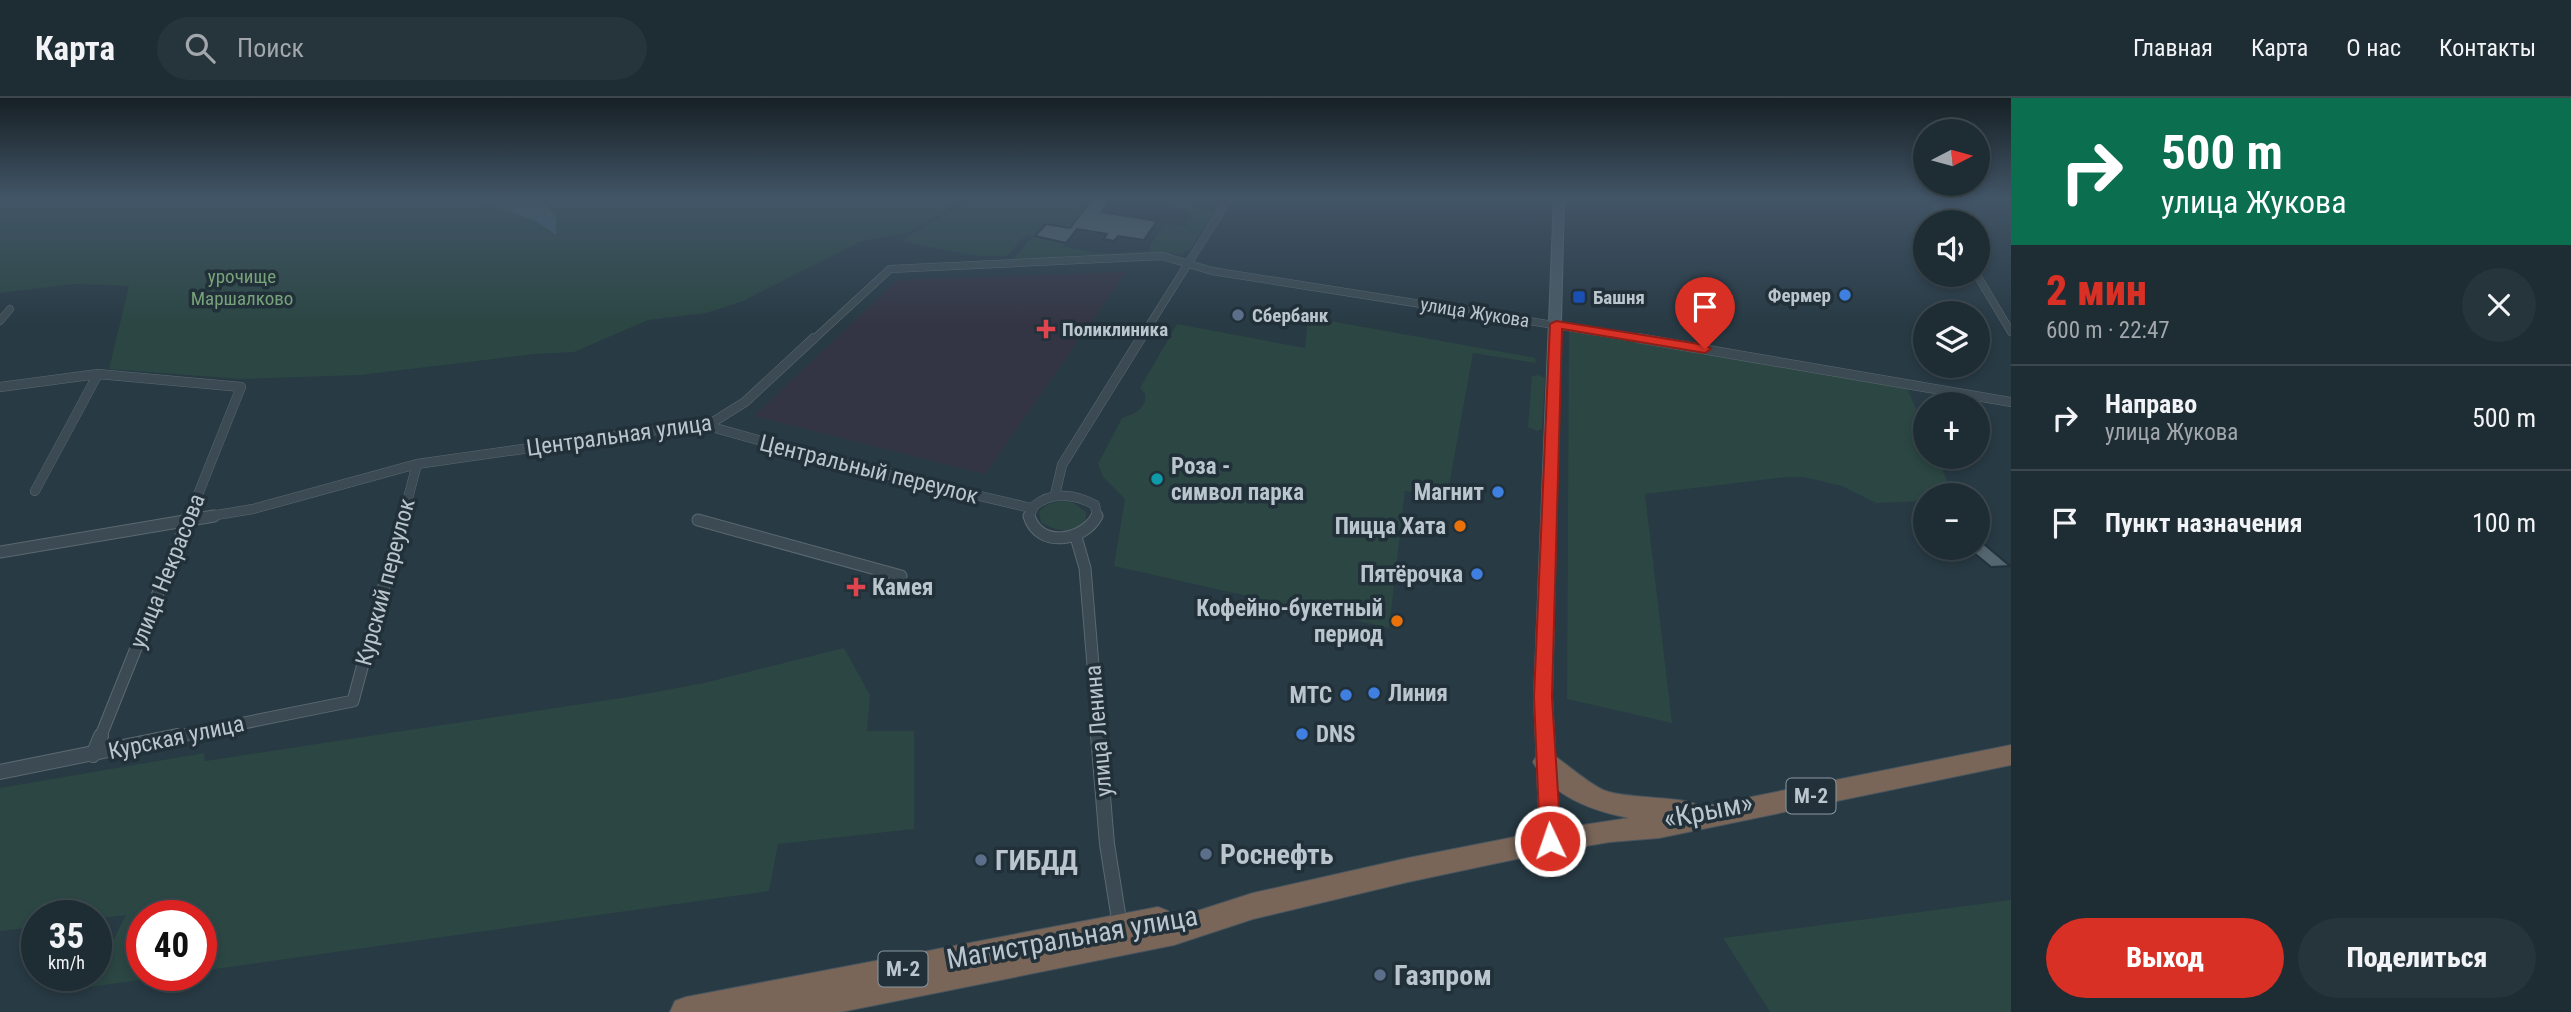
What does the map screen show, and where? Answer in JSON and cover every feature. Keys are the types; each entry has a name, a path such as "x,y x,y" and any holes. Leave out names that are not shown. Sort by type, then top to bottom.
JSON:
{"highway":[{"name":"«Крым»","path":"1550,841 2011,748"},
{"name":"«Крым»","path":"1610,831 1658,827 2011,755"},
{"path":"1546,762 1561,780 1590,799 1691,813"},
{"name":"Магистральная улица","path":"686,1012 1120,926 1253,906 1550,841"},
{"name":"Магистральная улица","path":"766,1012 1174,932 1253,906"}],"street":[{"path":"1055,495 1062,465 1204,240"},
{"path":"1550,841 1543,697 1558,240"},
{"name":"Центральная улица","path":"0,552 279,503 417,464 674,428 708,426 745,402 890,269 1162,256 1188,265"},
{"name":"улица Жукова","path":"1188,265 1556,324 2011,402"},
{"path":"1984,287 2011,332"},
{"path":"0,310 10,309 0,321"},
{"path":"0,387 98,374"},
{"path":"35,491 98,374"},
{"name":"улица Некрасова","path":"93,755 241,387 98,374"},
{"name":"Центральный переулок","path":"708,426 855,467 1031,508"},
{"name":"Курский переулок","path":"352,701 417,464"},
{"path":"1055,495 1080,498 1097,510 1095,526 1076,537 1063,538 1039,531 1031,524 1028,516 1031,508 1036,502 1055,495"},
{"path":"698,520 901,576"},
{"name":"улица Ленина","path":"1076,537 1084,563 1107,844 1120,926"},
{"name":"Курская улица","path":"0,772 352,701"}],"shaded area":[{"path":"1126,272 985,474 754,416 898,280"}],"green space":[{"name":"урочище Маршалково","path":"0,240 871,240 859,242 743,301 706,313 648,320 574,352 535,354 360,375 241,379 109,369 129,286 74,284 0,293"},
{"path":"904,240 1022,240 1007,256 979,256 903,242"},
{"path":"1030,240 1046,240 1065,244 1063,247 1106,254 1151,251 1150,245 1154,240 1197,240 1190,250 1179,254 1011,262"},
{"path":"1308,317 1535,358 1536,363 1473,353 1447,497 1405,491 1389,628 1114,566 1125,499 1103,477 1098,464 1122,418 1135,413 1144,404 1145,394 1140,388 1177,324 1305,348"},
{"path":"1569,330 1907,388 1913,402 1913,469 1942,469 1948,483 1913,483 1913,501 1876,503 1842,486 1803,477 1645,494 1672,723 1567,699"},
{"path":"1532,376 1545,378 1542,429 1537,431 1528,427"},
{"path":"1051,503 1074,503 1086,512 1082,525 1077,529 1062,530 1041,522 1039,512 1042,509"},
{"path":"844,648 870,695 867,731 914,731 914,829 778,844 769,891 217,969 217,900 126,900 126,915 112,917 112,900 21,900 21,929 0,931 0,788 204,753 205,761 704,683"},
{"path":"2011,900 2011,1012 1770,1012 1723,938"},
{"path":"126,915 126,982 112,984 112,943"}],"building":[{"path":"1990,549 2010,566 1991,567 1983,560 1990,560"}],"place":[{"name":"Фермер","path":"1845,295"},
{"name":"Башня","path":"1579,297"},
{"name":"Сбербанк","path":"1238,315"},
{"name":"Поликлиника","path":"1046,329"},
{"name":"Роза - символ парка","path":"1157,479"},
{"name":"Магнит","path":"1498,492"},
{"name":"Пицца Хата","path":"1460,526"},
{"name":"Пятёрочка","path":"1477,574"},
{"name":"Камея","path":"856,587"},
{"name":"Кофейно-букетный период","path":"1397,621"},
{"name":"Линия","path":"1374,693"},
{"name":"МТС","path":"1346,695"},
{"name":"DNS","path":"1302,734"},
{"name":"Роснефть","path":"1206,854"},
{"name":"ГИБДД","path":"981,860"},
{"name":"Газпром","path":"1380,975"}],"route":[{"path":"1550,841 1543,697 1556,324 1705,349"}]}
